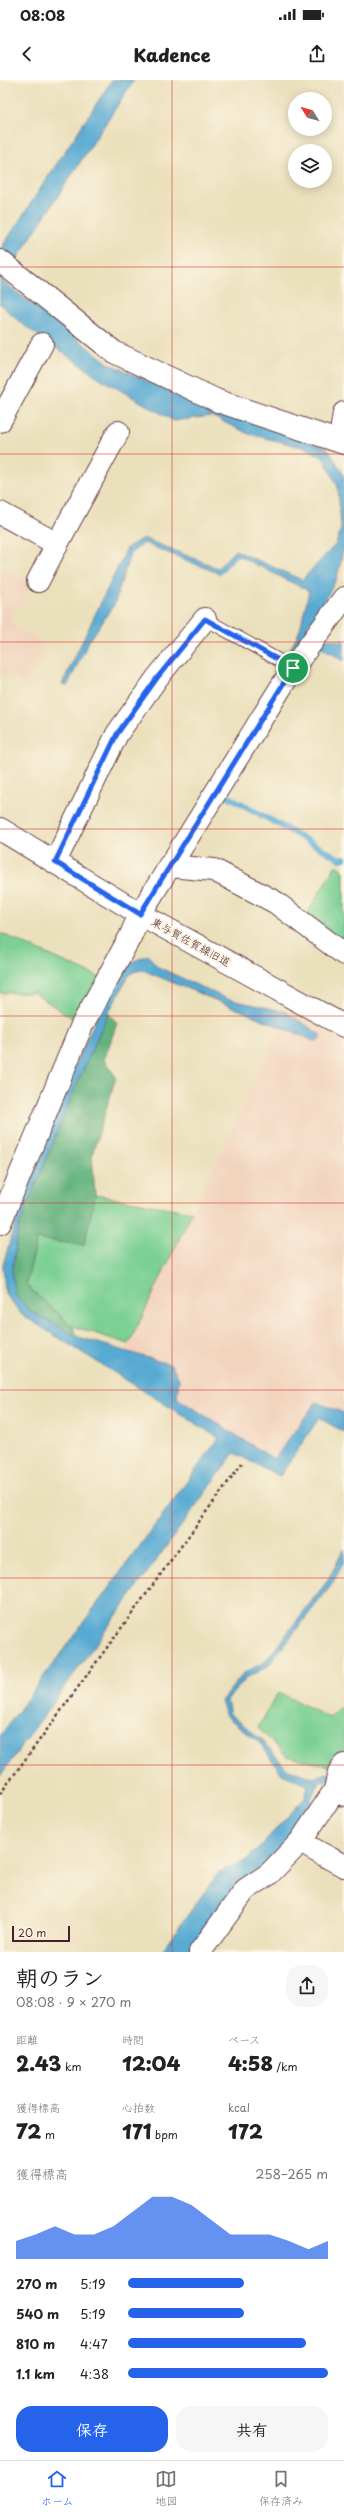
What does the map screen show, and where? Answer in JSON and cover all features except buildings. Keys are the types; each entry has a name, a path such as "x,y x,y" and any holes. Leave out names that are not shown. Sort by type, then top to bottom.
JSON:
{"street":[{"path":"0,262 114,352 218,401 344,444"},
{"path":"0,421 42,344"},
{"path":"344,412 342,426 344,438"},
{"path":"38,580 118,432"},
{"path":"0,513 57,544"},
{"path":"0,1224 82,1025 130,937 140,914 168,866 293,668 344,598"},
{"path":"55,862 117,734 157,678 205,619"},
{"name":"東与賀佐賀線旧道","path":"0,829 140,914 344,1026"},
{"path":"168,866 214,870 275,902 344,954"},
{"path":"200,1952 245,1890 269,1874 300,1842 339,1781"},
{"path":"300,1842 344,1866"}],"lane":[{"path":"205,619 293,668"}],"path":[{"path":"0,1794 242,1463"}],"shaded area":[{"path":"0,567 31,584 10,622 45,645 25,684 0,672"},
{"path":"290,1007 344,1036 344,1423 317,1413 279,1471 117,1369"}],"green space":[{"path":"336,865 344,871 344,943 306,915"},
{"path":"0,933 101,978 78,1022 34,993 0,993"},
{"path":"108,1013 117,1023 104,1060 116,1077 92,1155 95,1195 84,1245 37,1239 26,1285 72,1326 78,1337 30,1311 15,1295 12,1270 19,1226 75,1088"},
{"path":"95,1195 192,1212 129,1344 72,1326 26,1285 37,1239 84,1245"},
{"path":"278,1692 330,1718 344,1705 344,1749 332,1767 287,1756 258,1728"}],"water":[{"path":"112,80 134,80 16,260 0,250"},
{"path":"0,279 108,363 197,404 327,448 344,475 344,546 337,578 318,613 307,626 326,639 344,641 344,661 302,635 288,654 300,630 309,591 237,555 220,574 144,543 130,554 114,605 89,641 67,686 62,684 127,548 143,538 218,568 235,550 302,580 336,544 341,528 338,487 324,458 306,448 249,434 211,416 174,421 101,379 22,324 0,304"},
{"path":"148,955 158,967 227,999 286,1012 322,1036 317,1042 140,969 130,974 108,1013 75,1088 19,1226 12,1270 15,1295 30,1311 78,1337 172,1365 179,1379 177,1398 274,1459 316,1402 344,1413 344,1432 319,1418 280,1476 234,1453 0,1776 0,1736 219,1438 22,1315 5,1293 3,1265 15,1224 67,1083 101,1008 132,962"},
{"path":"344,1549 344,1561 333,1583 267,1667 247,1677 227,1700 230,1714 262,1740 286,1768 313,1778 327,1773 344,1777 319,1782 311,1799 310,1814 263,1869 236,1885 188,1952 161,1952 219,1872 247,1860 305,1798 308,1785 282,1774 260,1743 226,1716 221,1701 244,1673 265,1662 328,1580"}],"waterway":[{"path":"228,796 340,859 344,858"}],"route":[{"path":"205,619 293,668 168,866 140,914 55,862 117,734 157,678 205,619"}]}
